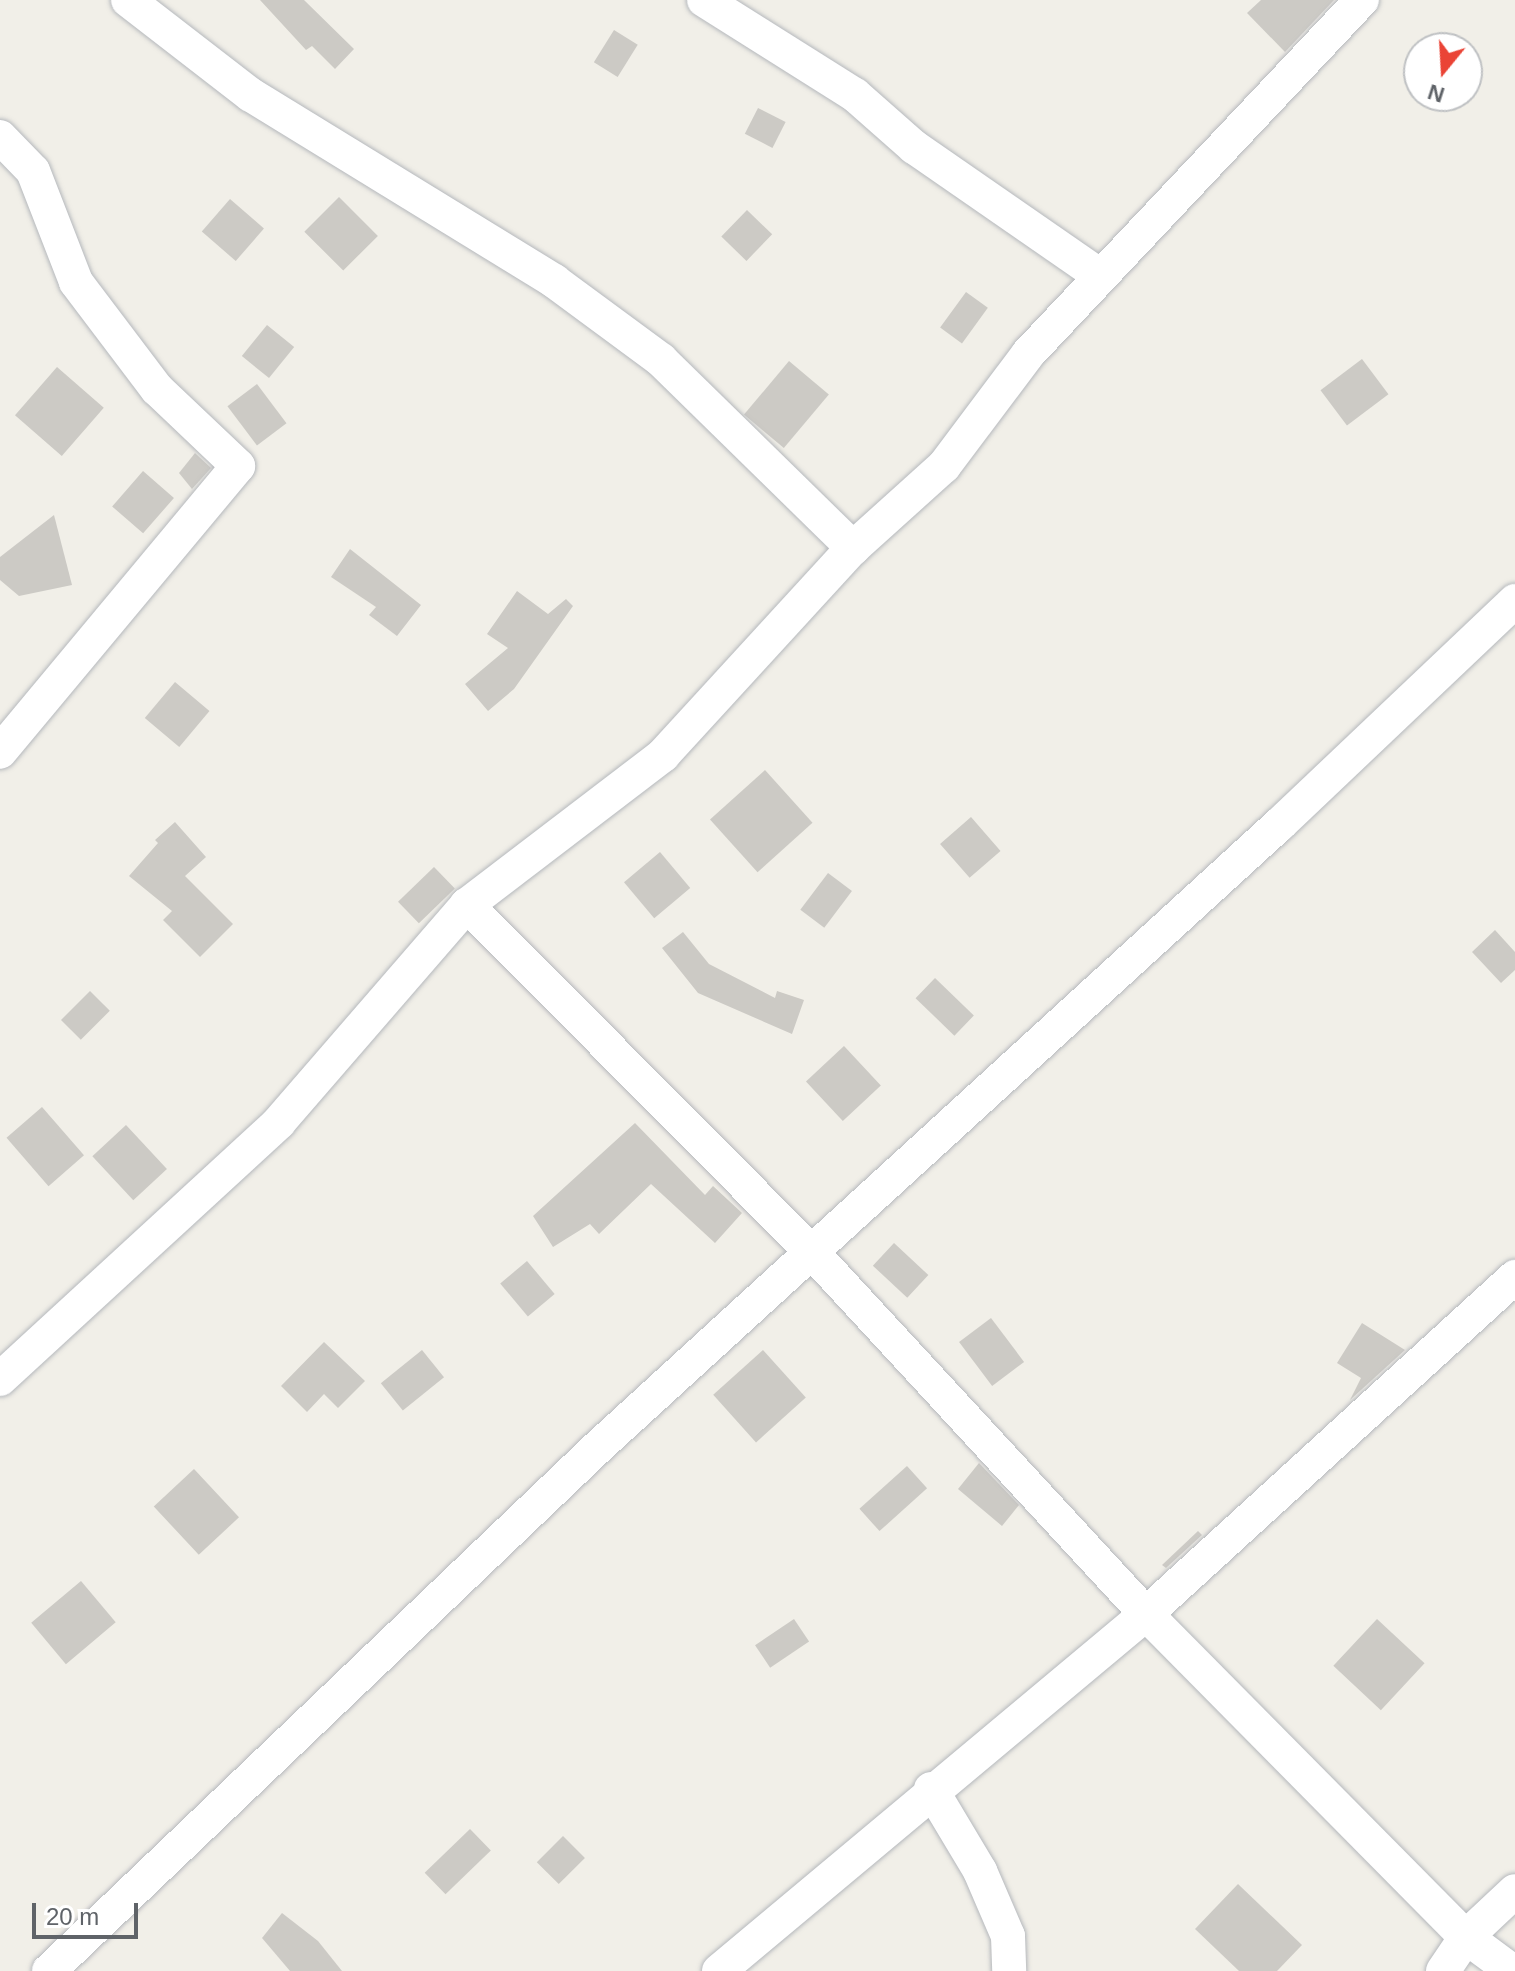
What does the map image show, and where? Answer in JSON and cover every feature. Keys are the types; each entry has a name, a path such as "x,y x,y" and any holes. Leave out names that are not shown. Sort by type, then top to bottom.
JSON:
{"street":[{"path":"128,0 251,95 554,281 661,360 853,548"},
{"path":"704,0 855,95 914,147 1100,276"},
{"path":"0,1379 279,1122 467,905 663,755 853,548 944,466 1028,354 1100,276 1199,177 1362,0"},
{"path":"0,137 33,171 68,266 85,294 157,389 238,466 0,752"},
{"path":"49,1971 811,1251 1280,824 1515,601"},
{"path":"467,905 811,1251 1146,1614 1466,1937 1512,1971"},
{"path":"719,1971 931,1789 1146,1614 1515,1277"},
{"path":"931,1789 980,1871 1008,1936 1009,1971"},
{"path":"1443,1971 1466,1937 1515,1891"}],"building":[{"path":"260,0 304,0 354,49 335,69 312,46 306,50"},
{"path":"1261,0 1334,0 1285,52 1247,13"},
{"path":"614,30 638,45 618,77 594,62"},
{"path":"758,108 786,122 772,148 745,134"},
{"path":"339,197 378,236 343,271 304,232"},
{"path":"230,199 264,229 236,261 202,231"},
{"path":"747,210 772,234 746,261 721,237"},
{"path":"966,292 988,308 962,343 940,328"},
{"path":"267,325 294,347 269,378 242,356"},
{"path":"1362,359 1388,394 1347,425 1320,390"},
{"path":"789,361 829,394 784,448 744,415"},
{"path":"57,367 104,408 62,456 15,415"},
{"path":"257,384 286,423 257,445 227,406"},
{"path":"195,453 211,468 192,489 179,473"},
{"path":"143,471 174,498 143,533 112,506"},
{"path":"54,515 72,585 19,596 0,580 0,557"},
{"path":"350,549 421,605 397,636 369,615 376,607 331,577"},
{"path":"517,591 548,614 566,599 573,606 514,689 488,711 465,684 508,648 487,634"},
{"path":"175,682 209,711 179,747 145,718"},
{"path":"765,770 813,823 758,872 710,820"},
{"path":"971,817 1001,851 970,878 940,844"},
{"path":"175,822 206,857 185,876 233,924 200,957 163,920 172,911 129,876 158,843 155,840"},
{"path":"660,852 690,888 654,918 624,882"},
{"path":"434,867 455,889 419,923 398,902"},
{"path":"828,873 852,891 824,928 800,910"},
{"path":"1495,930 1515,952 1515,970 1501,983 1472,952"},
{"path":"683,932 709,964 775,998 777,991 804,1000 792,1034 698,993 662,948"},
{"path":"935,978 974,1016 954,1036 916,998"},
{"path":"90,991 110,1011 81,1040 61,1020"},
{"path":"844,1046 881,1085 843,1121 806,1081"},
{"path":"42,1107 84,1155 49,1186 7,1138"},
{"path":"635,1123 705,1195 713,1186 742,1213 715,1243 651,1184 599,1234 590,1224 553,1247 533,1216"},
{"path":"126,1125 167,1169 133,1200 92,1156"},
{"path":"894,1243 928,1275 907,1298 873,1266"},
{"path":"527,1261 555,1294 528,1316 500,1283"},
{"path":"991,1318 1024,1362 992,1386 959,1342"},
{"path":"1362,1323 1405,1350 1350,1400 1361,1378 1337,1363"},
{"path":"324,1342 365,1381 338,1408 324,1394 307,1412 281,1386"},
{"path":"422,1350 444,1377 403,1411 381,1383"},
{"path":"763,1350 806,1398 756,1442 713,1395"},
{"path":"979,1463 1019,1505 1002,1526 958,1489"},
{"path":"907,1466 927,1488 880,1531 859,1509"},
{"path":"194,1469 239,1517 199,1555 154,1507"},
{"path":"1198,1531 1202,1535 1166,1568 1162,1565"},
{"path":"81,1581 116,1622 66,1664 31,1623"},
{"path":"794,1619 809,1641 770,1668 755,1645"},
{"path":"1377,1619 1425,1663 1381,1710 1333,1666"},
{"path":"470,1829 491,1851 446,1894 425,1873"},
{"path":"563,1836 585,1858 559,1884 537,1862"},
{"path":"1238,1884 1302,1945 1277,1971 1239,1971 1195,1929"},
{"path":"282,1913 318,1941 342,1971 290,1971 262,1938"}]}
